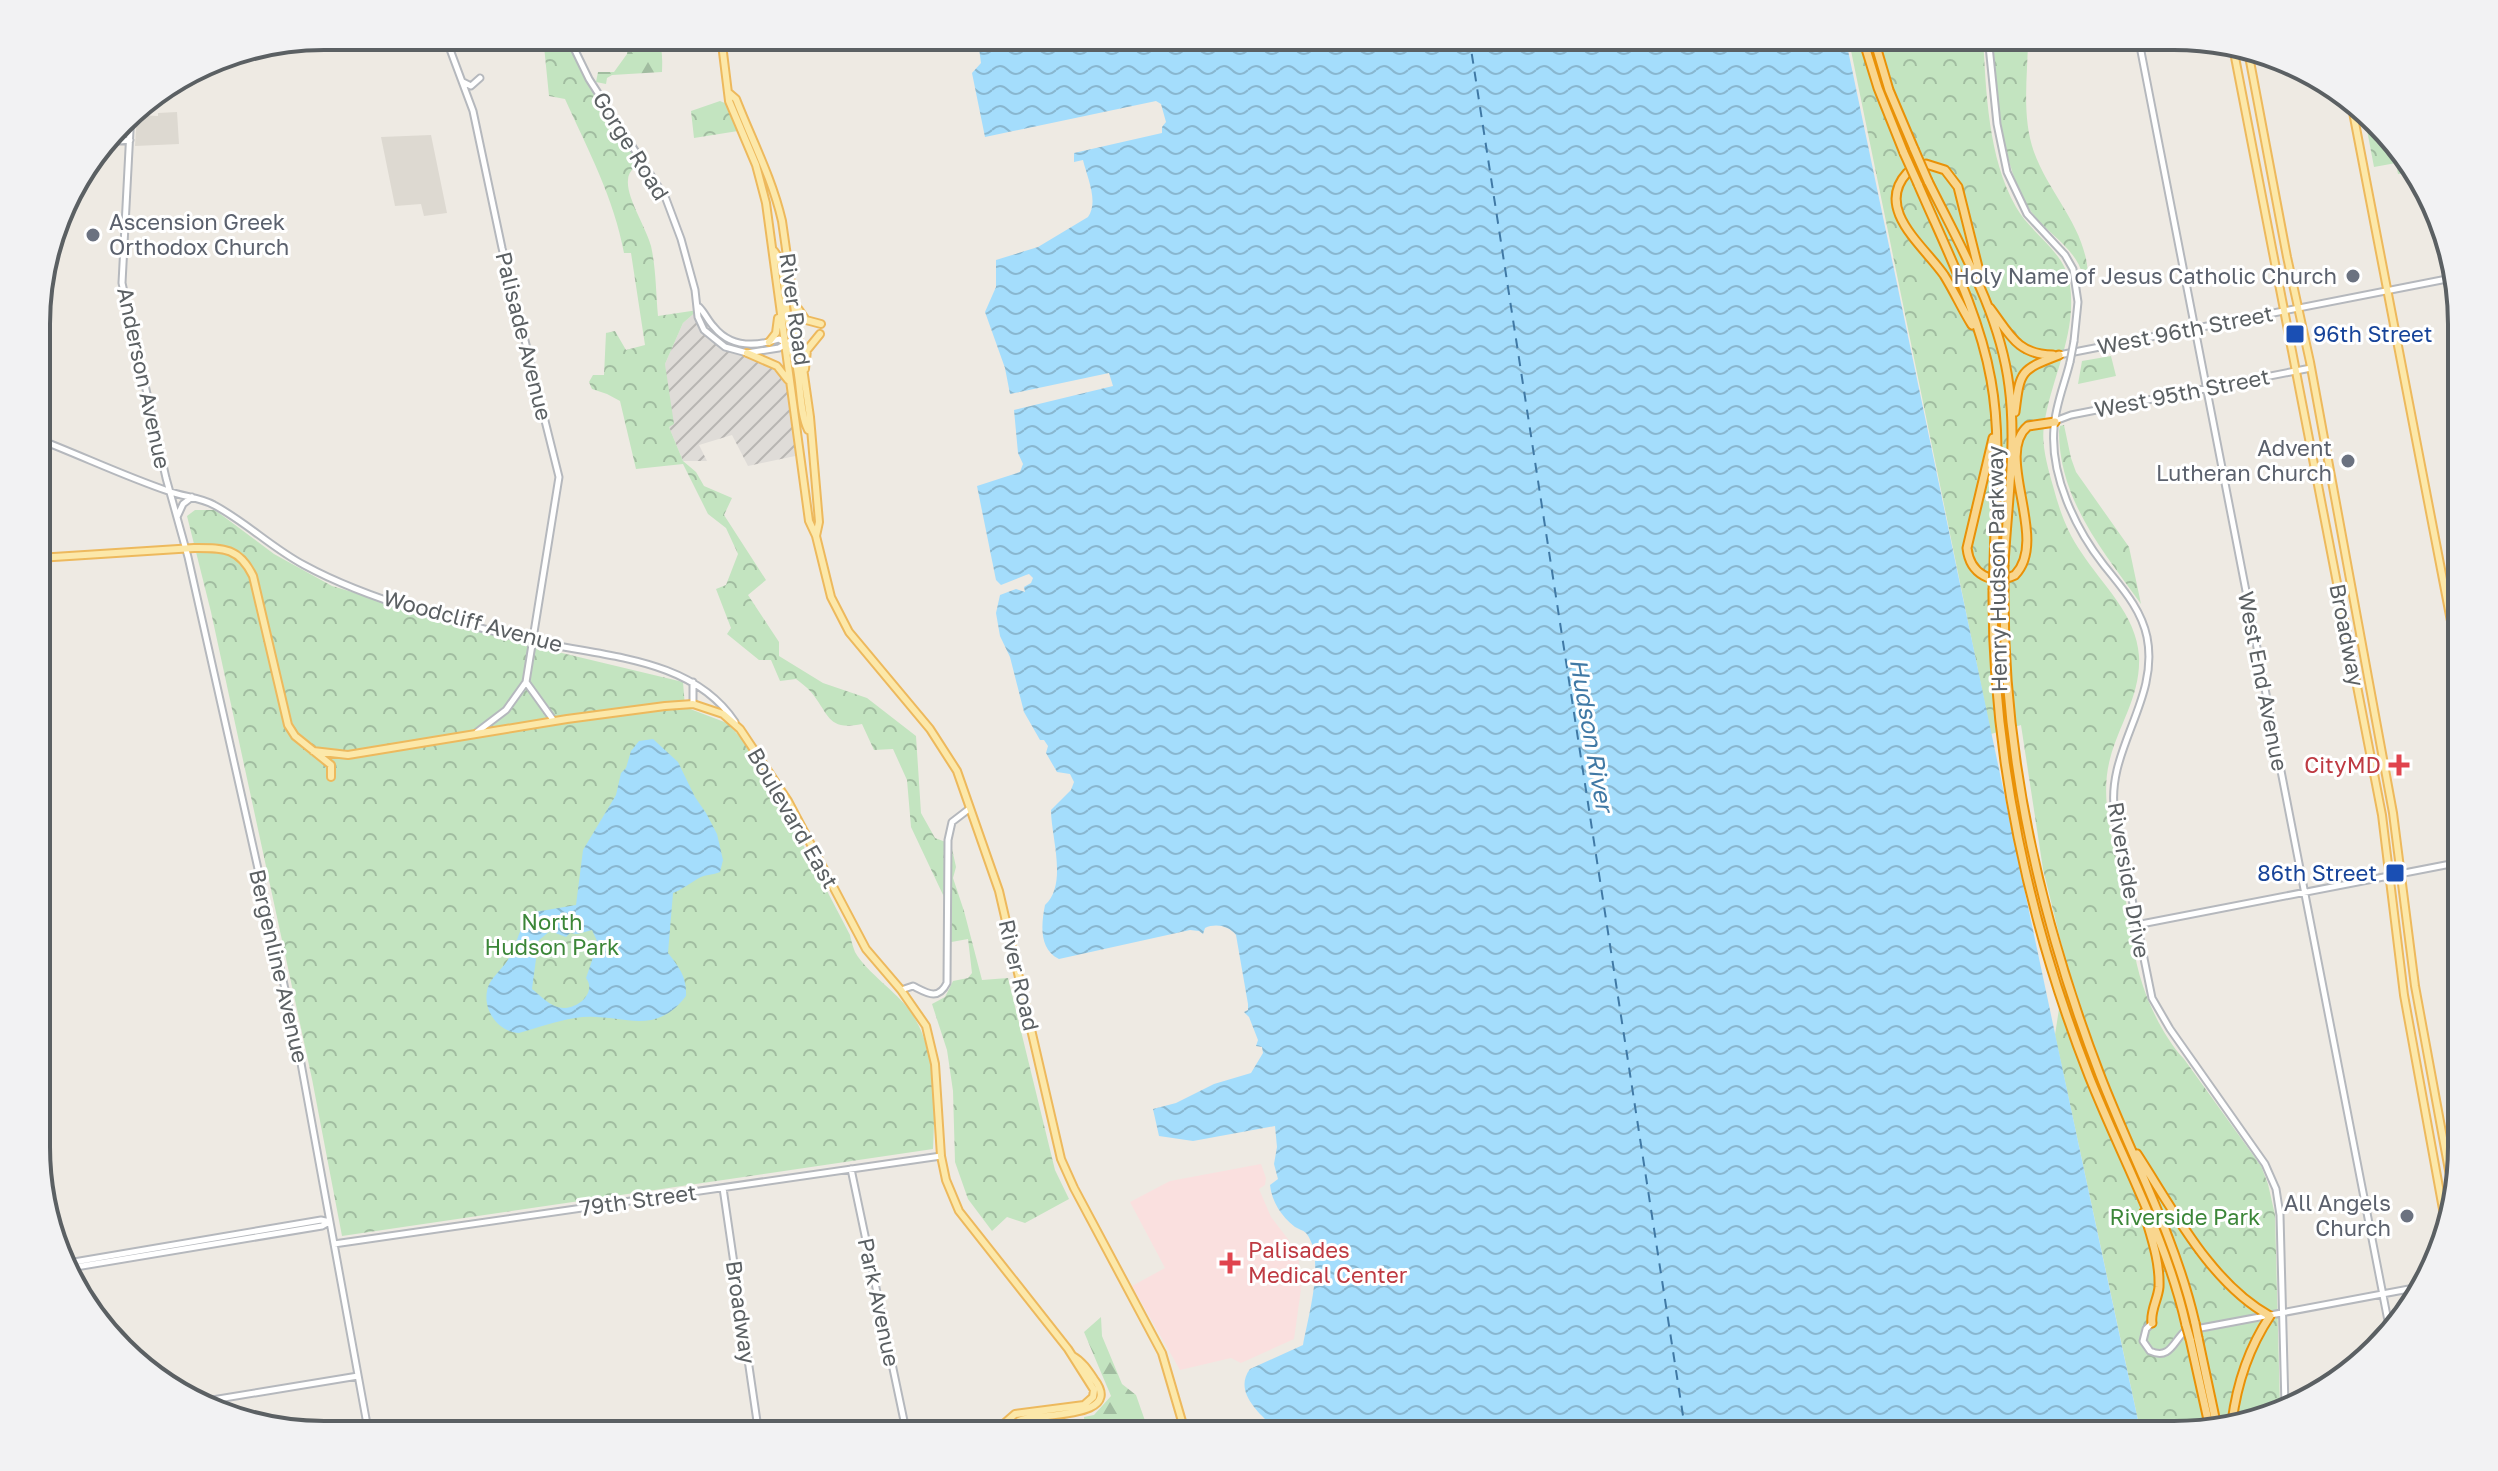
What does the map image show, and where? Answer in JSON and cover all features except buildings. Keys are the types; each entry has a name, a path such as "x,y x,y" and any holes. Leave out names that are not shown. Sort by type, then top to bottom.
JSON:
{"highway":[{"name":"Henry Hudson Parkway","path":"1866,50 1883,105 1980,337 1991,383 1995,432 1995,659 2000,719 2014,812 2034,904 2073,1035 2173,1275 2191,1331 2208,1418"},
{"name":"Henry Hudson Parkway","path":"1877,50 1889,90 1914,149 1980,288 2007,372 2012,438 2004,565 2005,653 2020,782 2035,860 2071,994 2124,1135 2168,1235 2214,1417"},
{"path":"1926,164 1945,170 1958,187 1981,279 1980,288"},
{"path":"1907,173 1896,192 1899,216 1945,277 1980,337"},
{"path":"1985,302 2021,347 2039,354 2059,355"},
{"path":"2012,438 2020,378 2031,366 2059,355"},
{"path":"1995,432 1967,548 1976,571 1997,580 2015,575 2026,557 2017,458 2019,438 2028,426 2055,422"},
{"path":"2124,1135 2200,1250 2242,1295 2270,1316 2248,1355 2233,1414"},
{"path":"2139,1191 2158,1266 2158,1294 2152,1323"}],"main road":[{"name":"Riverside Drive","path":"1989,50 1997,124 2009,178 2027,214 2065,255 2073,269 2078,302 2070,362 2055,422 2057,463 2072,512 2091,548 2138,610 2148,645 2148,680 2120,753 2113,788 2114,809 2148,986 2157,1009 2272,1178 2280,1209 2285,1397"},
{"name":"West End Avenue","path":"2141,50 2388,1318"},
{"name":"Palisade Avenue","path":"451,51 473,111 499,236 559,477 526,682"},
{"name":"Gorge Road","path":"575,51 587,77 666,199 681,239 698,317 704,330 714,341 733,351 747,353 779,348 784,342 797,337"},
{"name":"River Road","path":"723,51 729,101 762,185 809,521 816,536 826,584 849,632 946,752 957,771 999,891 1061,1159 1162,1353 1182,1421"},
{"name":"Broadway","path":"2235,57 2372,765 2404,999 2442,1203"},
{"name":"Broadway","path":"2250,61 2311,368 2393,813 2416,997 2447,1160"},
{"path":"463,82 471,86 480,78"},
{"name":"River Road","path":"729,93 736,99 776,194 785,234 819,522 816,536"},
{"path":"2354,118 2447,602"},
{"name":"Anderson Avenue","path":"130,132 122,283 173,501"},
{"path":"120,141 130,140"},
{"path":"773,250 781,264 790,329 797,337"},
{"name":"West 96th Street","path":"2059,355 2444,280"},
{"path":"793,299 806,320 821,324"},
{"path":"769,342 778,326 779,302"},
{"name":"Gorge Road","path":"698,306 726,338 747,345 779,339 784,342"},
{"path":"804,380 807,350 820,334"},
{"path":"784,342 794,352 803,420 809,433"},
{"path":"747,353 777,366 790,382"},
{"name":"West 95th Street","path":"2055,422 2071,415 2311,368"},
{"name":"Woodcliff Avenue","path":"50,444 170,493 204,500 302,564 338,582 406,605 534,641 612,654 693,681 722,703 740,729"},
{"path":"177,518 183,504 192,497"},
{"name":"Bergenline Avenue","path":"173,501 298,1047 366,1421"},
{"path":"50,557 185,548 229,550 241,558 248,566 262,611 288,725 295,736 331,765 331,777"},
{"path":"313,751 348,755 554,721 693,704 693,681"},
{"path":"477,733 506,710 526,682 554,721"},
{"name":"Boulevard East","path":"693,704 723,714 740,729 793,810 866,949 923,1019 930,1037 941,1156 946,1180 959,1211 1073,1356 1094,1390 1091,1400 1079,1406 1015,1414 1009,1421"},
{"path":"901,990 913,986 932,995 940,993 945,987 948,840 952,822 969,809"},
{"path":"2136,925 2447,865"},
{"name":"79th Street","path":"334,1244 941,1156"},
{"name":"Park Avenue","path":"851,1169 904,1421"},
{"name":"Broadway","path":"723,1188 757,1421"},
{"path":"76,1262 320,1220 330,1222"},
{"path":"78,1267 272,1235 330,1222"},
{"path":"2152,1323 2143,1341 2156,1354 2170,1350 2191,1331 2407,1289"},
{"path":"217,1399 358,1376"}],"shaded area":[{"path":"177,112 179,144 135,146 136,125 146,115 158,116 158,113"},
{"path":"431,135 447,213 424,216 421,204 395,206 381,137"},
{"path":"698,310 698,317 714,341 777,366 790,382 800,455 748,466 732,435 699,445 707,461 683,461 669,427 665,364 683,323"},
{"name":"Palisades Medical Center","path":"1261,1164 1266,1178 1265,1185 1259,1189 1271,1217 1298,1257 1302,1282 1294,1339 1241,1363 1231,1358 1180,1370 1132,1286 1165,1268 1130,1202 1170,1181"}],"green space":[{"name":"Riverside Park","path":"1851,50 1984,50 1990,124 1999,167 2022,217 2055,253 2067,273 2070,322 2047,408 2044,449 2055,495 2068,528 2081,552 2125,614 2137,641 2139,656 2137,684 2114,746 2107,776 2110,828 2146,995 2165,1034 2261,1166 2268,1184 2275,1215 2280,1399 2227,1416 2192,1420 2138,1420 2055,1035 2066,963 2043,869 2021,725 1991,734"},
{"path":"1994,50 2028,50 2026,109 2030,138 2041,168 2081,242 2088,275 2083,276 2074,257 2037,219 2020,191 2001,126"},
{"path":"544,51 574,51 642,159 629,174 628,187 651,246 658,316 698,310 683,323 665,364 674,424 669,427 683,461 696,472 704,486 732,498 724,515 766,580 748,595 779,642 779,656 823,683 867,698 916,736 921,813 935,838 951,844 956,867 953,878 982,980 1008,978 1055,1170 1069,1199 1025,1223 1007,1217 992,1231 968,1199 955,1162 953,1091 947,1050 932,1004 945,997 953,981 968,978 972,973 968,939 946,943 944,897 911,827 907,780 893,749 874,750 862,724 851,726 835,723 804,685 796,679 780,681 771,660 759,660 727,634 731,628 716,589 726,585 738,554 726,528 708,514 683,464 636,469 620,401 592,389 589,382 593,375 604,375 606,333 615,331 626,350 645,345 631,253 624,253 607,194 565,99 549,96"},
{"path":"628,51 662,51 662,72 612,75 607,78 606,84 596,82 598,72 614,72"},
{"path":"720,101 727,104 738,131 694,138 691,111"},
{"path":"2367,130 2380,143 2395,163 2374,167"},
{"path":"2111,356 2116,376 2078,384 2082,361"},
{"path":"2064,425 2076,472 2129,547 2141,604 2098,544 2075,502 2061,456 2059,431 2060,426"},
{"name":"North Hudson Park","path":"195,510 215,510 274,554 332,586 541,648 683,682 685,707 727,723 743,740 777,795 850,935 855,952 904,1004 919,1026 930,1060 933,1149 342,1236 312,1079 211,612 187,516"},
{"path":"1101,1317 1102,1336 1122,1384 1136,1395 1145,1421 1084,1421 1084,1417 1094,1415 1111,1396 1084,1332"}],"water":[{"name":"Hudson River","path":"1848,50 2138,1420 1267,1420 1260,1414 1248,1397 1245,1378 1250,1369 1303,1345 1315,1272 1312,1244 1306,1233 1281,1213 1271,1191 1270,1185 1278,1179 1274,1164 1277,1147 1275,1126 1193,1141 1159,1136 1153,1109 1176,1103 1214,1084 1251,1073 1263,1053 1262,1047 1256,1046 1258,1040 1244,1012 1248,1010 1248,1004 1236,935 1226,928 1214,926 1205,928 1203,934 1190,930 1059,959 1048,949 1043,936 1043,920 1045,905 1056,885 1057,873 1051,810 1071,790 1074,782 1070,774 1057,772 1046,753 1048,746 1040,740 1024,712 1010,657 1000,636 996,613 1000,595 1016,589 1025,592 1024,587 1033,578 1029,574 1001,585 996,580 977,486 1020,472 1023,464 1018,453 1014,410 1113,386 1109,373 1010,394 1005,368 985,312 996,287 996,260 1038,247 1088,217 1092,204 1091,189 1083,160 1074,162 1074,153 1162,133 1166,122 1161,104 1156,101 985,137 972,73 981,63 979,51"},
{"path":"653,739 678,762 717,834 723,860 720,872 702,877 673,893 668,953 684,978 686,996 674,1009 648,1020 568,1019 519,1033 511,1032 498,1024 489,1011 488,987 508,960 522,926 530,916 535,912 576,905 583,850 616,795 621,773 639,741","holes":["592,930 598,943 586,978 588,993 581,1001 571,1007 560,1008 532,989 536,959 532,953 538,941 550,931 566,937 570,933"]}],"ferry route":[{"path":"1471,50 1684,1420"}],"place":[{"name":"Ascension Greek Orthodox Church","path":"93,235"},
{"name":"Holy Name of Jesus Catholic Church","path":"2353,276"},
{"name":"96th Street","path":"2295,334"},
{"name":"Advent Lutheran Church","path":"2348,461"},
{"name":"CityMD","path":"2399,765"},
{"name":"86th Street","path":"2395,873"},
{"name":"All Angels Church","path":"2407,1216"},
{"name":"Palisades Medical Center","path":"1230,1263"}]}
